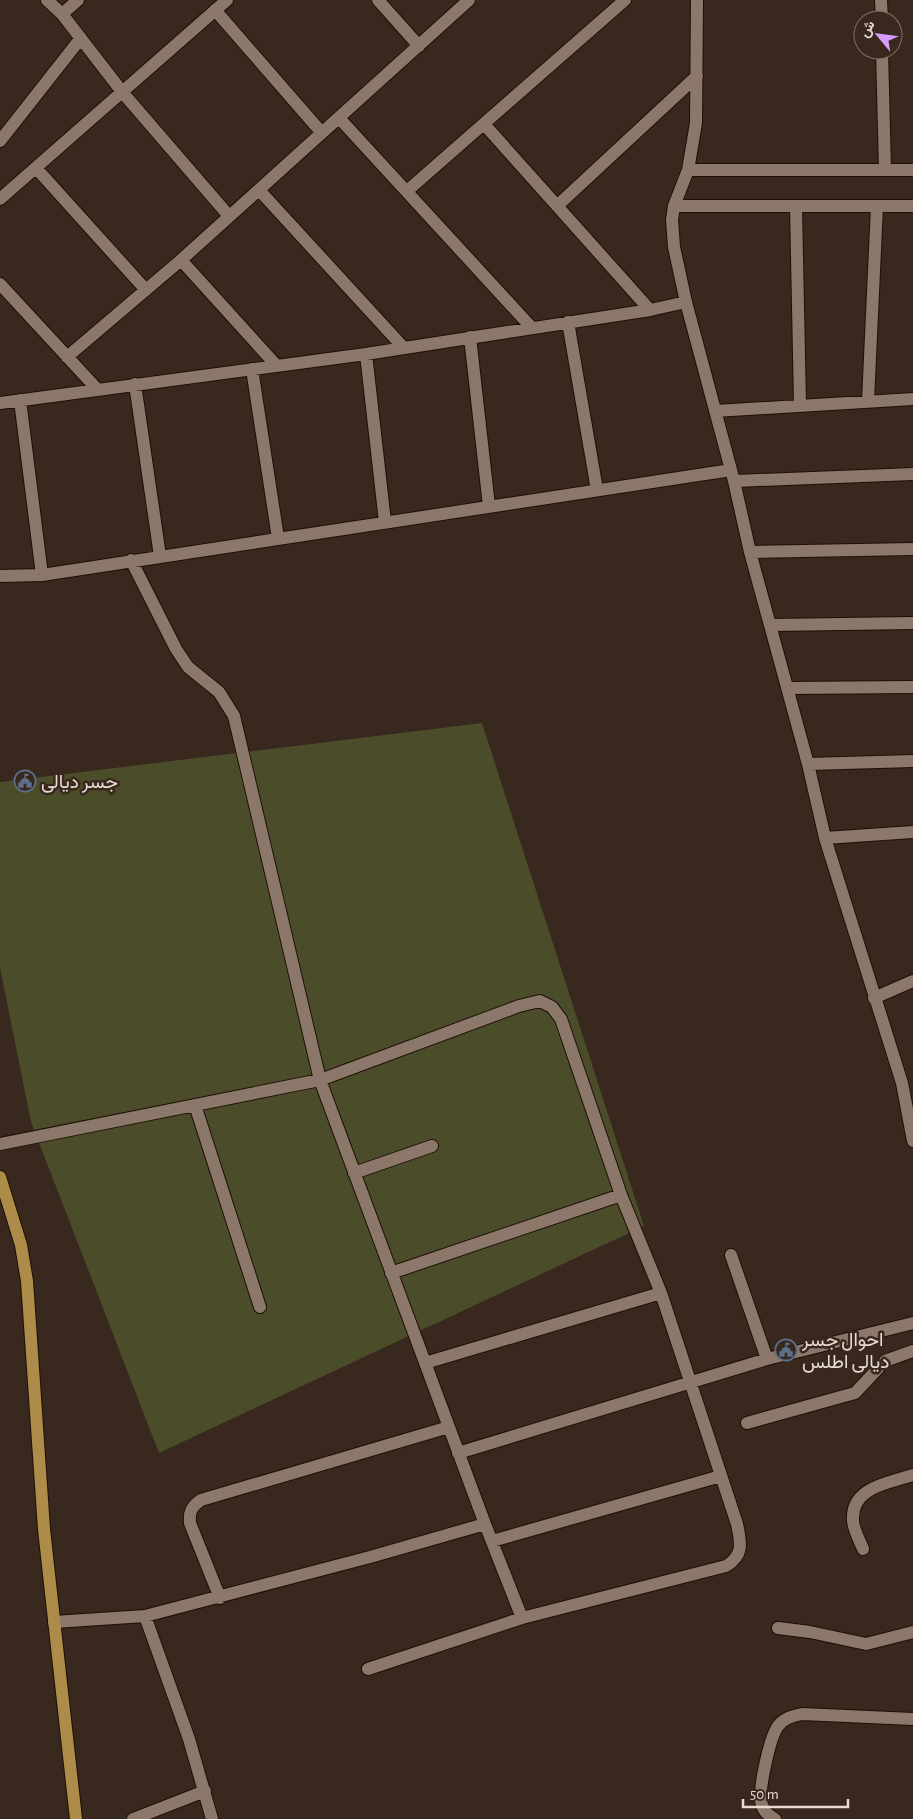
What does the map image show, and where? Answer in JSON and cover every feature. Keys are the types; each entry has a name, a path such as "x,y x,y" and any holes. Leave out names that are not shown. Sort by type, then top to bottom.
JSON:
{"main road":[{"path":"0,1177 22,1245 27,1281 43,1520 76,1819"}],"street":[{"path":"47,0 62,14 123,93 229,216"},
{"path":"62,14 78,0"},
{"path":"0,199 123,93 226,0"},
{"path":"378,0 419,46"},
{"path":"67,357 181,260 469,0"},
{"path":"407,191 625,0"},
{"path":"697,0 696,123 688,170 674,206 672,234 686,302 733,475 750,552 808,764 825,838 874,998 907,1082 913,1141"},
{"path":"215,10 322,133"},
{"path":"0,141 81,38"},
{"path":"882,60 885,170"},
{"path":"557,206 697,76"},
{"path":"339,118 532,328"},
{"path":"484,124 650,310"},
{"path":"36,168 146,290"},
{"path":"688,170 913,170"},
{"path":"259,190 403,347"},
{"path":"674,206 913,206"},
{"path":"796,206 800,404"},
{"path":"868,401 877,206"},
{"path":"181,260 276,366"},
{"path":"0,284 97,389"},
{"path":"0,403 366,354 650,310 686,302"},
{"path":"568,322 596,490"},
{"path":"470,337 489,506"},
{"path":"366,354 385,522"},
{"path":"252,369 278,538"},
{"path":"135,384 160,556"},
{"path":"715,411 800,404 913,399"},
{"path":"20,400 42,575"},
{"path":"0,576 42,575 596,490 733,475 913,474"},
{"path":"750,552 913,549"},
{"path":"131,560 176,648 188,667 219,692 234,716 320,1080 485,1524 522,1618"},
{"path":"771,625 913,623"},
{"path":"788,688 913,687"},
{"path":"808,764 913,761"},
{"path":"825,838 913,832"},
{"path":"874,998 913,981"},
{"path":"0,1144 320,1080 519,1006 540,1001 552,1007 561,1019 621,1195 661,1293 721,1476 741,1545 739,1554 726,1566 522,1618 368,1669"},
{"path":"195,1105 260,1307"},
{"path":"354,1172 432,1146"},
{"path":"391,1272 621,1195"},
{"path":"731,1255 767,1359"},
{"path":"425,1363 661,1293"},
{"path":"458,1452 767,1359 913,1323"},
{"path":"747,1423 855,1393 885,1361 913,1351"},
{"path":"220,1598 190,1523 190,1512 193,1505 201,1500 449,1427"},
{"path":"863,1550 852,1520 854,1507 860,1495 869,1489 913,1475"},
{"path":"492,1541 721,1476"},
{"path":"54,1622 145,1616 220,1598 485,1524"},
{"path":"145,1616 186,1730 212,1819"},
{"path":"778,1628 810,1632 866,1644 913,1632"},
{"path":"775,1819 769,1816 761,1805 760,1789 778,1725 789,1717 802,1714 913,1719"},
{"path":"132,1819 204,1791"}],"green space":[{"path":"482,723 644,1226 159,1453 31,1122 0,968 0,782"}],"place":[{"name":"جسر ديالى","path":"25,781"},
{"name":"احوال جسر ديالى اطلس","path":"786,1350"}]}
